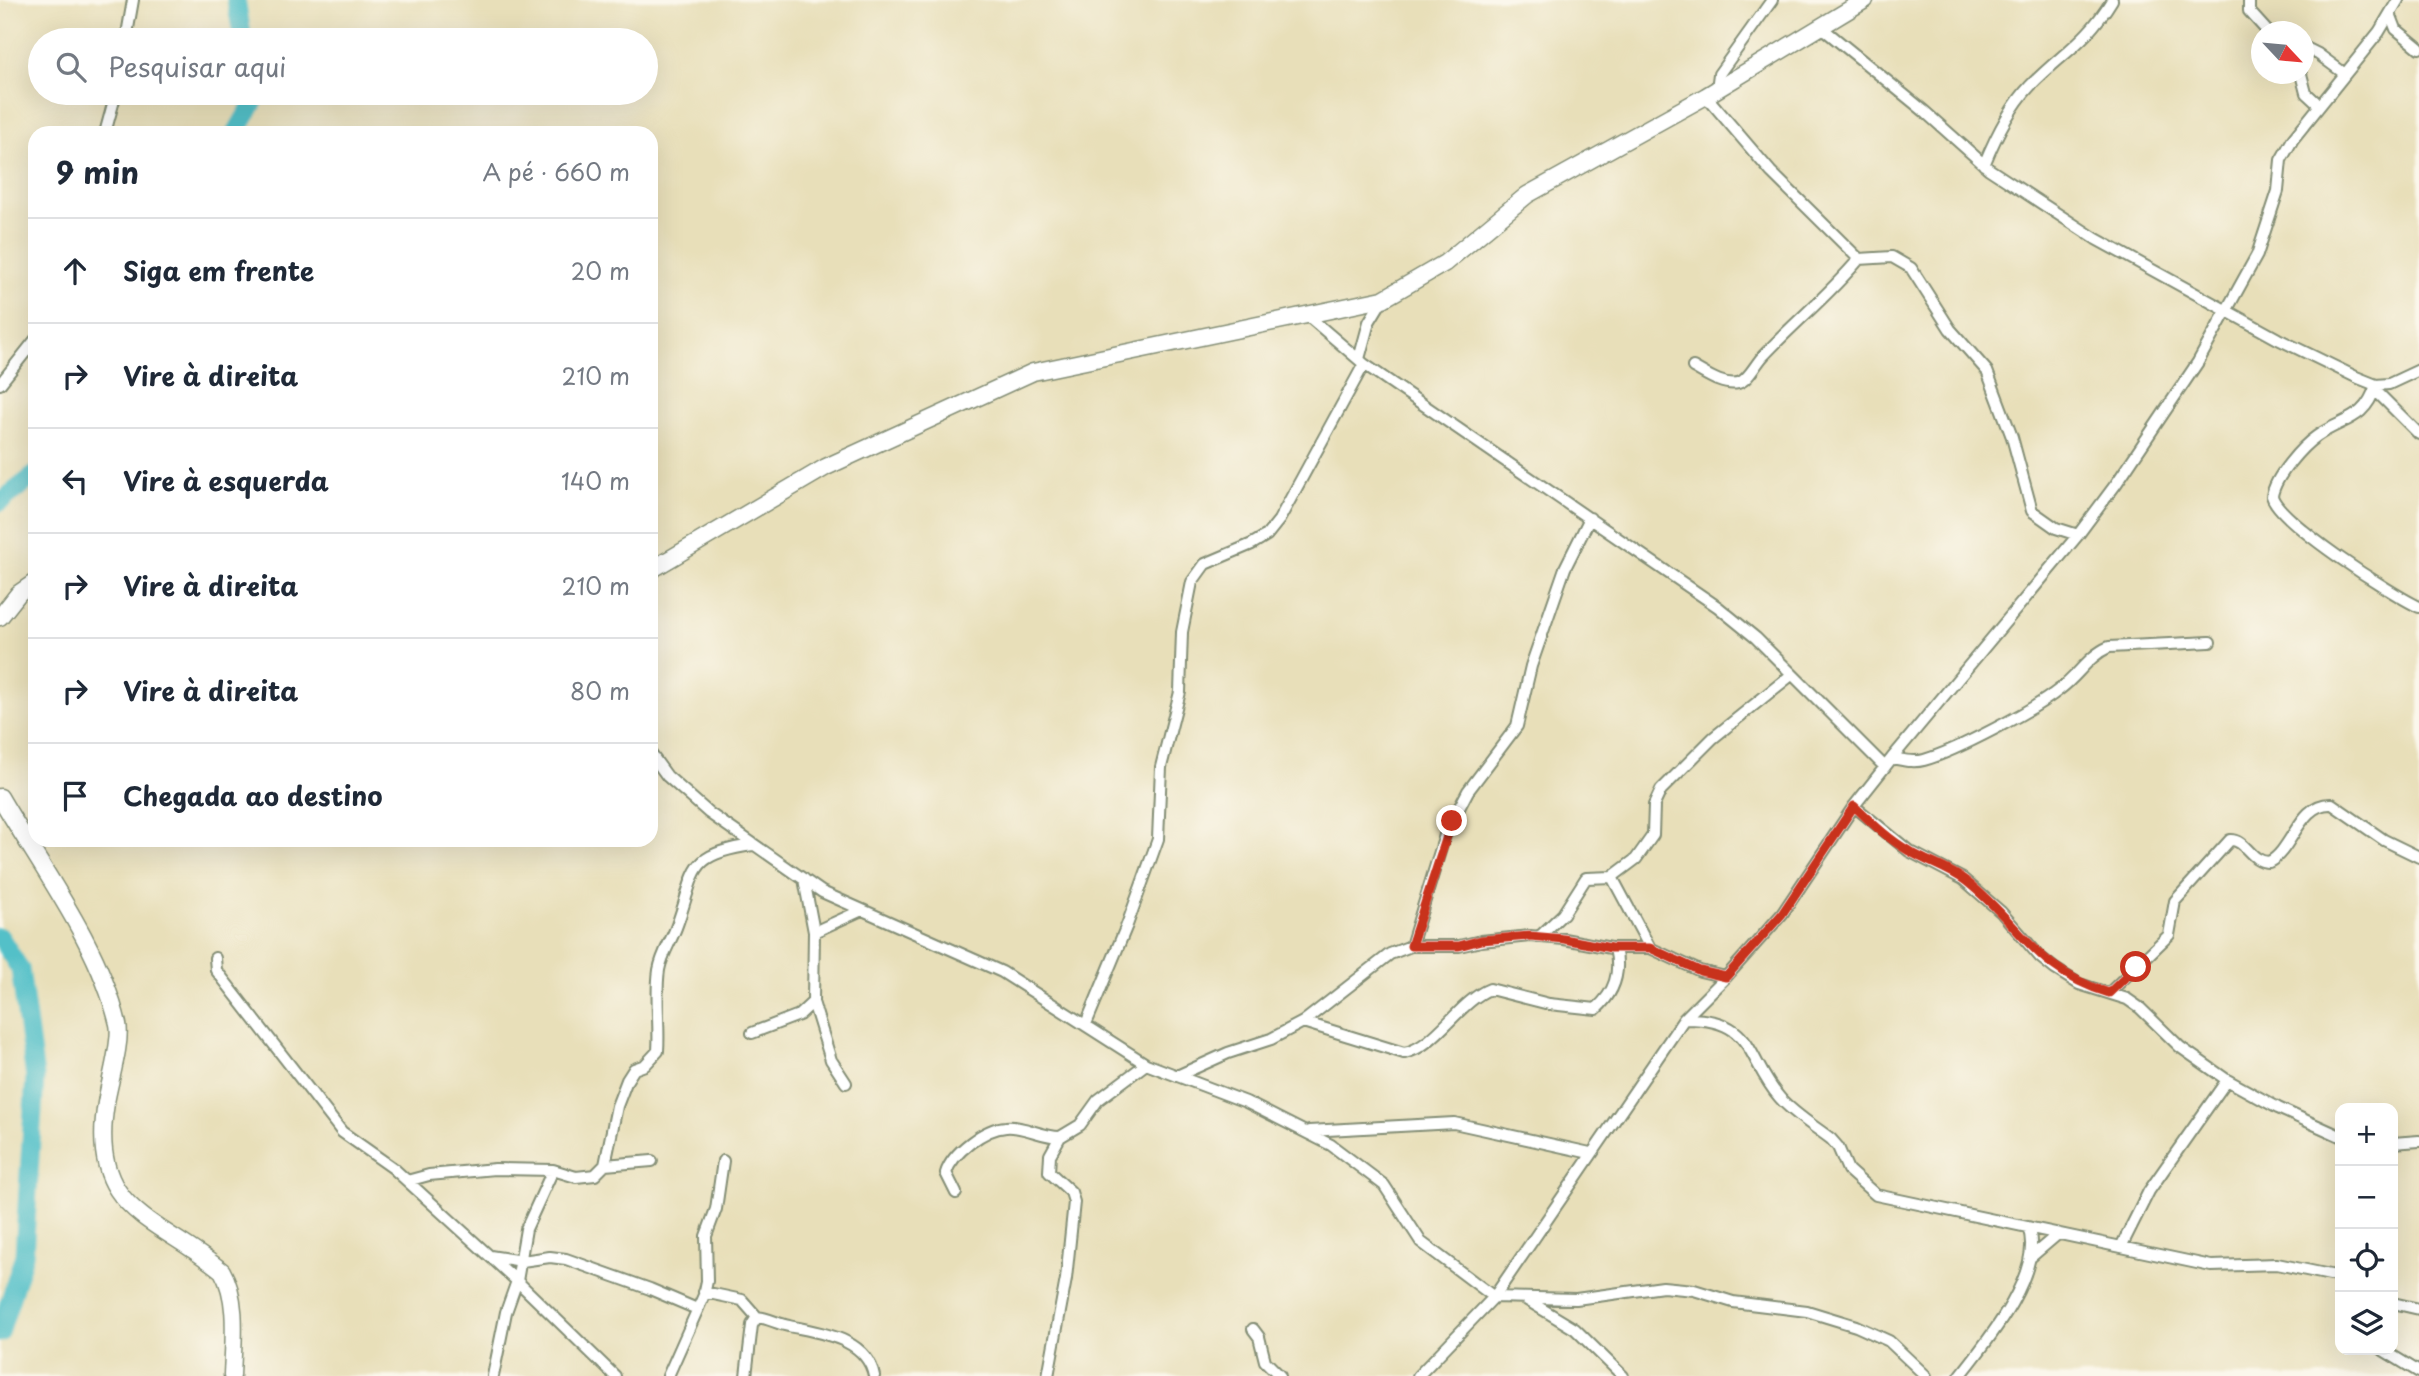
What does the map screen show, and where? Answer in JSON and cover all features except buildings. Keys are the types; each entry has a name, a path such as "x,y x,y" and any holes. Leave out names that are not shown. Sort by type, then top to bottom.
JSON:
{"street":[{"path":"128,28 133,0"},
{"path":"1712,93 1719,74 1772,0"},
{"path":"658,566 826,467 1033,372 1383,299 1445,263 1527,195 1712,93 1865,0"},
{"path":"1984,165 1996,137 2029,87 2081,43 2112,0"},
{"path":"2249,0 2249,11 2258,21"},
{"path":"1418,1376 1494,1297 1684,1019 1782,914 1854,806 1888,762 2078,535 2198,362 2257,255 2277,191 2281,160 2319,105 2379,32 2398,0"},
{"path":"2390,16 2396,29 2419,48"},
{"path":"1821,27 2013,187 2096,239 2226,311 2375,387 2419,433"},
{"path":"2379,32 2396,29"},
{"path":"2314,52 2345,74"},
{"path":"2304,84 2306,93 2319,105"},
{"path":"1712,93 1771,172 1860,259"},
{"path":"107,126 113,105"},
{"path":"1693,367 1726,382 1740,383 1760,359 1836,287 1860,259 1892,257 1911,268 1950,329 1987,371 2012,437 2032,511 2056,527 2078,535"},
{"path":"1086,1024 1127,925 1158,839 1161,766 1180,692 1182,632 1192,582 1205,564 1252,544 1267,535 1279,520 1362,361 1369,322 1383,299"},
{"path":"1308,316 1362,361 1718,607 1756,638 1790,676 1888,762 1924,760 1996,726 2060,689 2097,652 2109,647 2210,642"},
{"path":"0,384 28,349"},
{"path":"2419,370 2389,384 2375,387 2358,416 2318,435 2307,444 2276,484 2272,496 2276,507 2290,520 2378,584 2419,607"},
{"path":"1411,946 1449,826 1485,767 1517,726 1531,666 1565,568 1590,518"},
{"path":"0,617 19,593 28,587"},
{"path":"1540,936 1563,914 1587,878 1612,877 1645,849 1653,835 1654,805 1661,790 1713,738 1790,676"},
{"path":"658,762 684,793 753,845 841,903 1002,972 1146,1064 1246,1102 1331,1144 1384,1185 1421,1242 1494,1297 1576,1299 1663,1287 1694,1290 1733,1302 1807,1311 1889,1341 1926,1376"},
{"path":"0,797 28,844"},
{"path":"2109,993 2169,935 2175,901 2230,840 2239,842 2256,860 2269,862 2274,860 2312,810 2324,803 2332,804 2384,840 2419,857"},
{"path":"1854,806 1909,851 1972,886 2055,969 2079,984 2109,993 2140,1008 2179,1047 2227,1080 2278,1108 2335,1134"},
{"path":"407,1181 429,1175 495,1169 554,1170 587,1178 595,1175 605,1165 617,1106 627,1080 634,1069 645,1065 658,1051 659,972 677,926 690,878 708,856 727,848 753,845"},
{"path":"30,847 101,968 119,1027 100,1137 113,1183 148,1223 222,1271 228,1281 234,1329 232,1376"},
{"path":"1612,877 1650,948"},
{"path":"804,879 814,932 813,1002 831,1060 846,1083"},
{"path":"814,932 862,910"},
{"path":"1177,1076 1228,1053 1271,1039 1303,1021 1390,954 1411,946 1459,946 1481,940 1540,936 1615,948 1650,948 1700,971 1726,977"},
{"path":"1303,1021 1404,1054 1424,1044 1490,989 1549,1004 1596,1009 1612,990 1618,976 1615,948"},
{"path":"215,958 216,970 342,1132 366,1147 407,1181 517,1281 615,1376"},
{"path":"1700,971 1709,994"},
{"path":"752,1033 799,1015 813,1002"},
{"path":"1684,1019 1701,1018 1743,1038 1781,1099 1831,1139 1838,1147 1848,1170 1876,1195 2211,1266 2277,1264 2335,1276"},
{"path":"1048,1376 1066,1279 1074,1202 1071,1192 1049,1172 1050,1154 1060,1137 1080,1125 1098,1100 1146,1064"},
{"path":"2120,1247 2149,1191 2227,1080"},
{"path":"1307,1131 1454,1123 1590,1153"},
{"path":"956,1192 946,1173 949,1164 990,1132 1007,1126 1060,1137"},
{"path":"2398,1143 2419,1141"},
{"path":"605,1165 652,1161"},
{"path":"667,1376 704,1293 706,1236 716,1209 723,1161"},
{"path":"493,1376 506,1312 522,1261 526,1229 554,1170"},
{"path":"1960,1376 2006,1311 2031,1257 2033,1244 2028,1227"},
{"path":"2031,1257 2058,1234"},
{"path":"490,1256 522,1261 550,1257 566,1259 697,1309"},
{"path":"704,1293 742,1300 757,1317 818,1332 849,1344 868,1357 874,1376"},
{"path":"1525,1298 1575,1329 1623,1376"},
{"path":"2398,1304 2419,1309"},
{"path":"746,1376 752,1325 757,1317"},
{"path":"1254,1329 1265,1361 1280,1376"},
{"path":"2391,1355 2419,1372"}],"waterway":[{"path":"236,0 241,28"},
{"path":"240,126 252,105"},
{"path":"0,502 28,480"},
{"path":"0,937 20,969 35,1077 24,1255 0,1333"}],"route":[{"path":"1452,821 1423,902 1417,932 1411,946 1459,946 1481,940 1530,936 1564,939 1611,948 1650,948 1700,971 1726,977 1782,914 1854,806 1891,839 1909,851 1964,879 2001,912 2040,957 2079,984 2109,993 2136,967"}]}
